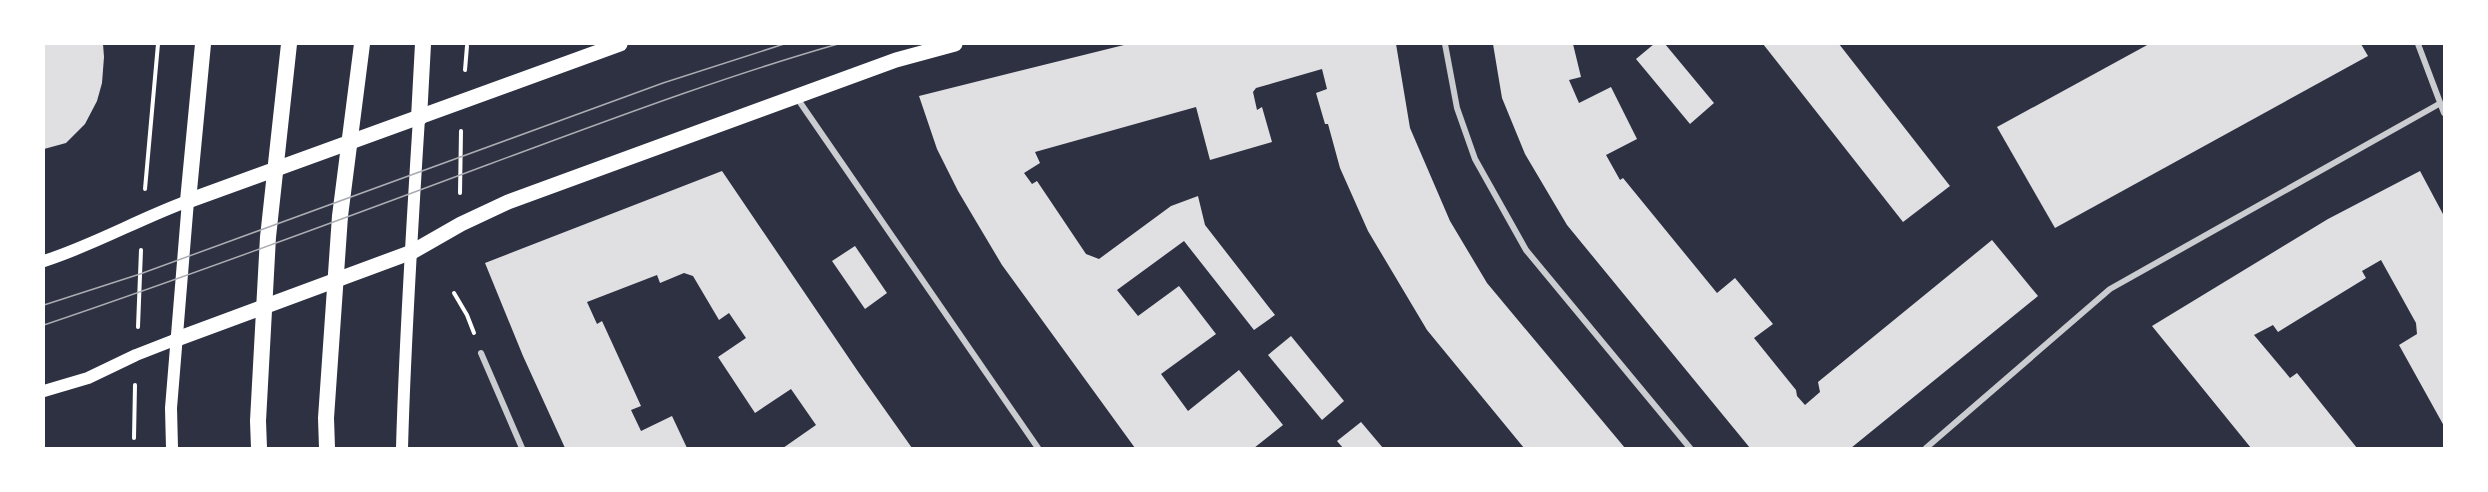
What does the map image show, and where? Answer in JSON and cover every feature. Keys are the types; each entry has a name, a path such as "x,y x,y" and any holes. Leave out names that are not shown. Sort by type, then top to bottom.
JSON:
{"highway":[{"path":"188,201 203,44"},
{"path":"259,448 258,421 268,237 290,44"},
{"path":"327,448 326,418 340,216 362,44"},
{"path":"419,118 423,44"}],"main road":[{"path":"44,261 89,245 188,201 620,44"},
{"path":"44,391 88,378 136,355 177,339 412,252 461,224 519,198 896,60 955,44"},
{"path":"402,448 406,318 419,118"},
{"path":"172,448 171,408 188,201"}],"street":[{"path":"1445,44 1457,108 1475,159 1526,250 1690,448"},
{"path":"2418,44 2439,104 2445,113"},
{"path":"797,98 1038,448"},
{"path":"1926,448 2110,289 2439,104"},
{"path":"482,353 522,448"}],"path":[{"path":"134,438 143,220 158,44"},
{"path":"461,224 462,102 467,46"},
{"path":"454,293 467,315 482,353"}],"building":[{"path":"44,44 103,44 104,57 102,83 97,101 85,124 66,143 44,149"},
{"path":"1128,44 1396,44 1410,128 1450,221 1487,283 1625,448 1524,448 1427,330 1368,231 1340,168 1328,124 1325,124 1316,93 1327,89 1322,69 1256,88 1253,92 1257,110 1262,107 1272,142 1210,160 1196,107 1035,152 1040,163 1024,173 1032,184 1037,181 1086,254 1099,259 1171,206 1198,196 1205,225 1275,315 1254,330 1184,241 1117,290 1138,316 1179,286 1216,334 1161,374 1188,411 1239,370 1283,425 1254,448 1135,448 1002,265 958,191 937,149 919,96"},
{"path":"1493,44 1573,44 1581,77 1569,80 1579,103 1611,87 1637,139 1606,155 1620,180 1623,178 1717,293 1735,278 1773,324 1754,338 1796,390 1797,396 1805,405 1820,392 1818,382 1992,240 2038,296 1851,448 1750,448 1567,225 1525,154 1502,98"},
{"path":"1654,44 1665,44 1714,103 1690,124 1636,59"},
{"path":"1763,44 1839,44 1950,186 1903,222"},
{"path":"2149,44 2361,44 2368,56 2055,228 1997,127"},
{"path":"722,171 912,448 783,448 816,425 791,389 755,413 718,357 746,338 729,313 719,320 693,276 684,273 660,283 657,275 587,302 597,324 602,321 641,406 631,410 641,431 672,416 687,448 565,448 523,356 485,263"},
{"path":"2420,171 2444,216 2444,426 2399,345 2417,334 2416,323 2381,260 2362,271 2366,278 2278,332 2273,325 2254,335 2290,378 2297,373 2357,448 2251,448 2152,326 2328,219"},
{"path":"855,246 887,293 865,309 832,261"},
{"path":"1291,336 1344,401 1322,420 1268,355"},
{"path":"1361,422 1383,448 1343,448 1337,441"}],"tram line":[{"path":"44,305 140,274 663,83 784,44"},
{"path":"44,325 266,247 662,101 838,44"}]}
